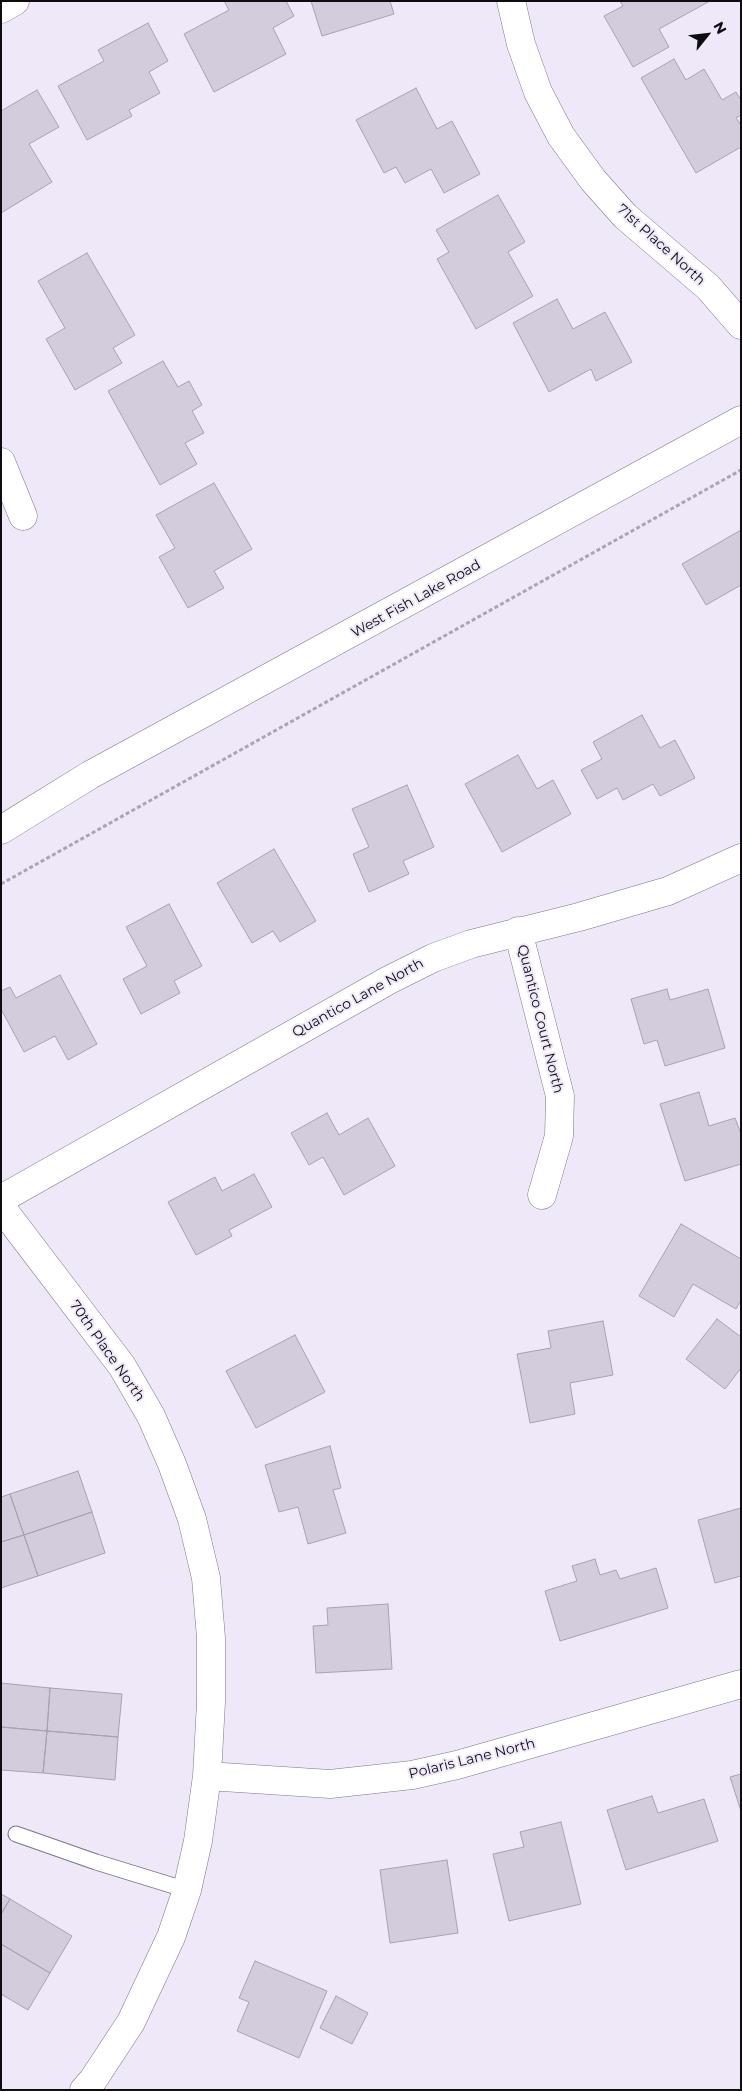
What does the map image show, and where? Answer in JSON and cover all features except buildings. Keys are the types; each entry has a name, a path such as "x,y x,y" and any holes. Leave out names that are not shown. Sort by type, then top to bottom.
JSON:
{"street":[{"path":"1,9 15,1"},
{"name":"71st Place North","path":"511,1 521,44 538,92 561,136 592,180 625,216 708,287 741,325"},
{"name":"West Fish Lake Road","path":"1,830 90,775 741,420"},
{"path":"1,462 23,516"},
{"name":"West Fish Lake Road","path":"1,807 90,775"},
{"name":"Quantico Lane North","path":"1,1198 389,980 433,958 470,944 579,917 668,891 741,858"},
{"name":"Quantico Court North","path":"518,931 560,1096 559,1136 542,1195"},
{"name":"70th Place North","path":"1,1207 122,1366 151,1416 176,1473 192,1519 206,1578 211,1638 212,1702 207,1776"},
{"name":"Polaris Lane North","path":"207,1776 330,1784 412,1775 457,1765 741,1684"},
{"path":"84,2090 93,2080 131,2022 171,1937 187,1890 198,1841 207,1776"}],"lane":[{"path":"16,1834 96,1862 187,1890"}],"path":[{"path":"1,884 741,470"}]}
